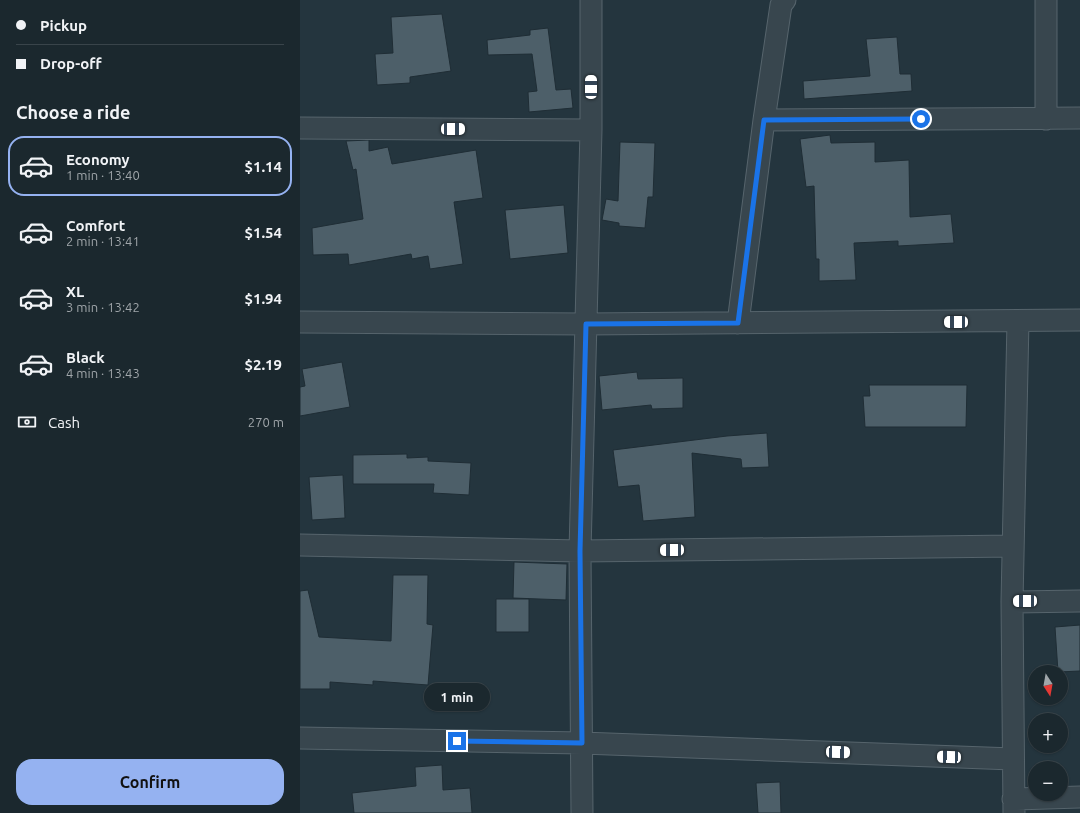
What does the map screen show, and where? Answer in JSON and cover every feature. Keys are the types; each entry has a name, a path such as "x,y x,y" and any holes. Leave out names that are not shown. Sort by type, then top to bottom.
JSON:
{"street":[{"path":"582,813 580,551 591,130 591,0"},
{"path":"738,323 764,120 781,5 785,0"},
{"path":"1046,0 1046,118"},
{"path":"764,120 1080,118"},
{"path":"300,128 591,130"},
{"path":"300,322 586,324 1080,320"},
{"path":"1018,321 1012,602 1013,806 1080,797"},
{"path":"300,545 580,551 1013,546"},
{"path":"1012,602 1080,601"},
{"path":"300,738 582,743 1013,759"}],"building":[{"path":"442,14 451,71 410,77 410,83 377,85 375,54 393,53 391,17"},
{"path":"548,28 556,90 571,89 573,108 529,112 528,92 537,91 532,54 488,55 487,40 530,35 530,30"},
{"path":"897,37 900,74 911,74 912,91 804,99 803,81 870,76 866,39"},
{"path":"830,135 831,143 875,142 875,162 909,160 910,217 951,214 954,243 898,246 898,241 854,243 856,280 819,281 819,259 816,259 814,186 806,187 800,139"},
{"path":"369,140 369,151 388,147 392,164 476,150 483,198 454,202 463,264 430,269 428,256 412,259 411,254 349,265 348,254 313,255 312,228 363,219 356,169 353,170 346,141"},
{"path":"620,142 655,143 653,197 648,197 645,228 619,226 619,223 602,220 606,199 618,201"},
{"path":"564,205 568,253 510,259 505,210"},
{"path":"342,362 350,407 300,416 300,387 305,386 302,369"},
{"path":"637,372 638,379 683,378 683,408 652,409 651,405 602,410 599,376"},
{"path":"869,385 967,385 966,427 865,427 863,396 870,396"},
{"path":"767,433 769,467 742,468 741,459 692,453 695,517 643,521 639,485 618,487 613,450 727,436"},
{"path":"407,454 407,458 428,457 428,461 471,463 469,495 433,493 434,484 353,484 353,455"},
{"path":"343,475 345,518 312,520 309,477"},
{"path":"514,562 567,564 566,600 513,598"},
{"path":"393,575 428,575 427,624 433,625 428,685 373,681 373,685 330,682 330,689 300,689 300,591 308,590 319,637 391,641"},
{"path":"496,599 529,599 529,632 496,632"},
{"path":"1080,625 1080,671 1068,672 1068,665 1058,665 1055,627"},
{"path":"442,765 443,790 470,788 472,813 354,813 352,793 416,786 415,767"},
{"path":"780,782 781,813 758,813 756,783"}],"route":[{"path":"457,741 582,743 580,551 586,324 738,323 764,120 921,119"}]}
